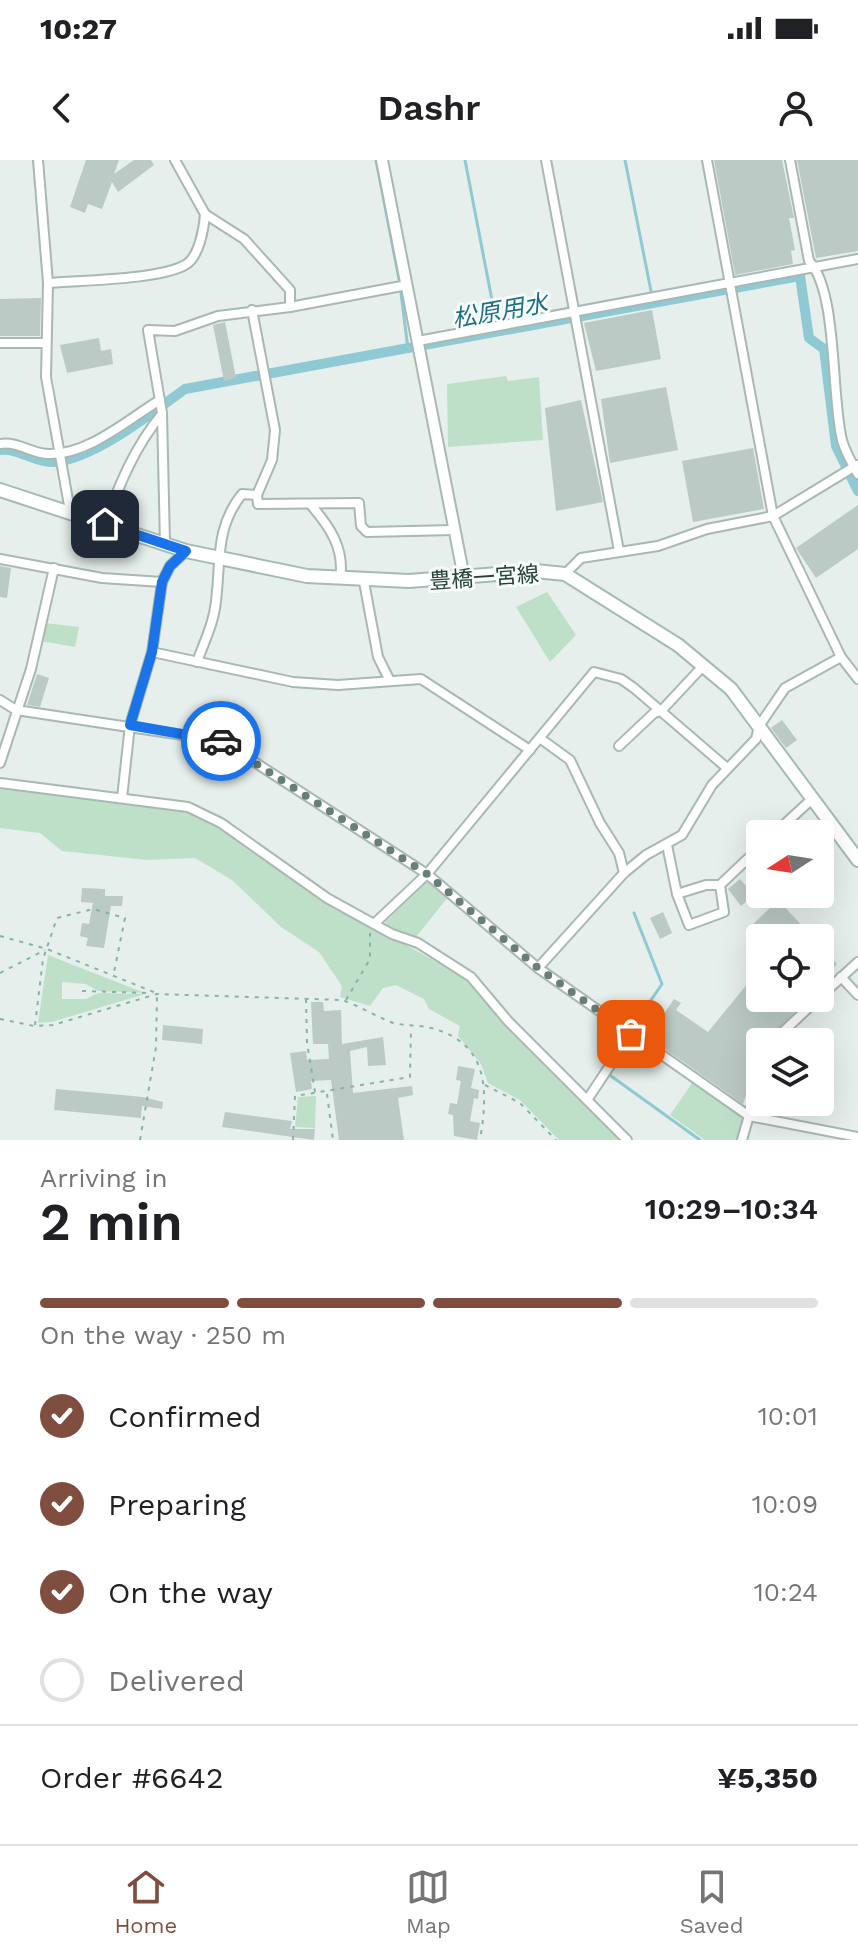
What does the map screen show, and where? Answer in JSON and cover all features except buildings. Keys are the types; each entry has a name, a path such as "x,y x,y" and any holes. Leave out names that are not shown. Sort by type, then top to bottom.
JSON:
{"main road":[{"name":"豊橋一宮線","path":"0,490 186,551 267,570 364,582 464,578 535,571 565,574 704,665 731,689 858,860"}],"street":[{"path":"38,160 48,283 46,377 70,511"},
{"path":"175,160 205,214 244,239 290,290 290,307"},
{"path":"382,160 441,446 464,578"},
{"path":"546,160 619,551"},
{"path":"707,160 773,516 841,657 858,679"},
{"path":"565,574 581,558 658,546 707,529 773,516 856,468 842,439 831,336 815,267 809,261 790,160"},
{"path":"48,283 137,275 184,266 191,260 201,237 205,214"},
{"path":"418,341 858,259"},
{"path":"165,544 162,413 148,330 175,331 218,316 290,307 407,285"},
{"path":"252,310 275,430 272,460 257,495 258,504 359,503 361,526 367,532 454,530"},
{"path":"0,343 45,343"},
{"path":"0,444 19,444 62,457 160,400"},
{"path":"105,524 119,485 144,436 162,413"},
{"path":"197,662 216,602 217,557 229,510 242,494 257,495"},
{"path":"311,505 334,537 340,553 340,579"},
{"path":"122,798 130,725 152,652 162,582 170,566 186,551"},
{"path":"0,559 102,578 162,582"},
{"path":"0,763 39,638 54,568"},
{"path":"364,582 378,657 390,681"},
{"path":"152,652 293,682 338,685 421,679 530,750"},
{"path":"538,968 624,873 646,855 682,835 705,795 756,739 759,726 785,688 841,657"},
{"path":"619,746 661,711 704,665"},
{"path":"376,922 427,874 594,672 621,679 727,768"},
{"path":"0,700 16,710 222,741 427,874 538,968 746,1114"},
{"path":"541,739 570,760 600,823 619,853 624,873"},
{"path":"0,783 188,807 221,823 327,898 376,922 471,977 508,1021 627,1140"},
{"path":"789,820 813,798"},
{"path":"667,845 677,894 689,925 724,912 720,885"},
{"path":"677,894 706,885 720,885 746,860"},
{"path":"834,984 858,962"},
{"path":"841,977 858,995"},
{"path":"787,1028 805,1012"},
{"path":"587,1100 631,1034"},
{"path":"742,1140 749,1116 858,1137"}],"path":[{"path":"34,1026 47,949 57,918 93,909 120,914 126,924 113,977"},
{"path":"346,1001 370,959 369,935 376,922"},
{"path":"0,936 47,949 157,994"},
{"path":"0,973 47,949"},
{"path":"82,991 147,993"},
{"path":"140,1140 156,1047 157,994"},
{"path":"0,1019 34,1026 53,1025 157,994 346,1001 369,1009 390,1022 447,1033 464,1046 479,1066 485,1085 480,1140"},
{"path":"306,998 307,1043 316,1094"},
{"path":"293,1140 295,1096 410,1077 411,1025"},
{"path":"485,1085 520,1103 556,1140"},
{"path":"327,1093 333,1140"}],"green space":[{"path":"506,376 508,381 539,377 543,440 448,447 447,384"},
{"path":"547,592 576,635 550,662 516,607"},
{"path":"44,623 79,627 75,647 40,641"},
{"path":"0,788 183,809 218,825 326,901 462,976 621,1140 559,1140 520,1100 488,1083 481,1064 458,1036 460,1026 429,1009 424,999 396,985 383,988 370,1006 340,997 342,986 319,952 281,927 232,880 195,858 147,860 62,851 40,833 0,828"},
{"path":"428,881 448,897 416,937 395,932 385,922"},
{"path":"48,955 145,993 98,991 86,984 62,982 62,999 86,999 98,993 145,994 52,1022 38,1023"},
{"path":"692,1083 743,1118 737,1140 705,1140 670,1115"},
{"path":"316,1096 315,1128 295,1127 298,1097"}],"waterway":[{"path":"376,160 399,279"},
{"path":"465,160 496,321"},
{"path":"625,160 651,291"},
{"name":"松原用水","path":"0,450 14,451 47,462 70,459 104,444 185,389 800,276 809,338 824,349 836,446 858,491"},
{"path":"401,293 408,349"},
{"path":"630,1031 662,984 634,913"},
{"path":"602,1069 609,1059"},
{"path":"611,1076 700,1140"}],"way so far":[{"path":"221,741 241,751 427,874 538,968 631,1034"}],"route":[{"path":"105,524 186,551 170,566 162,582 152,652 130,725 221,741"}]}
